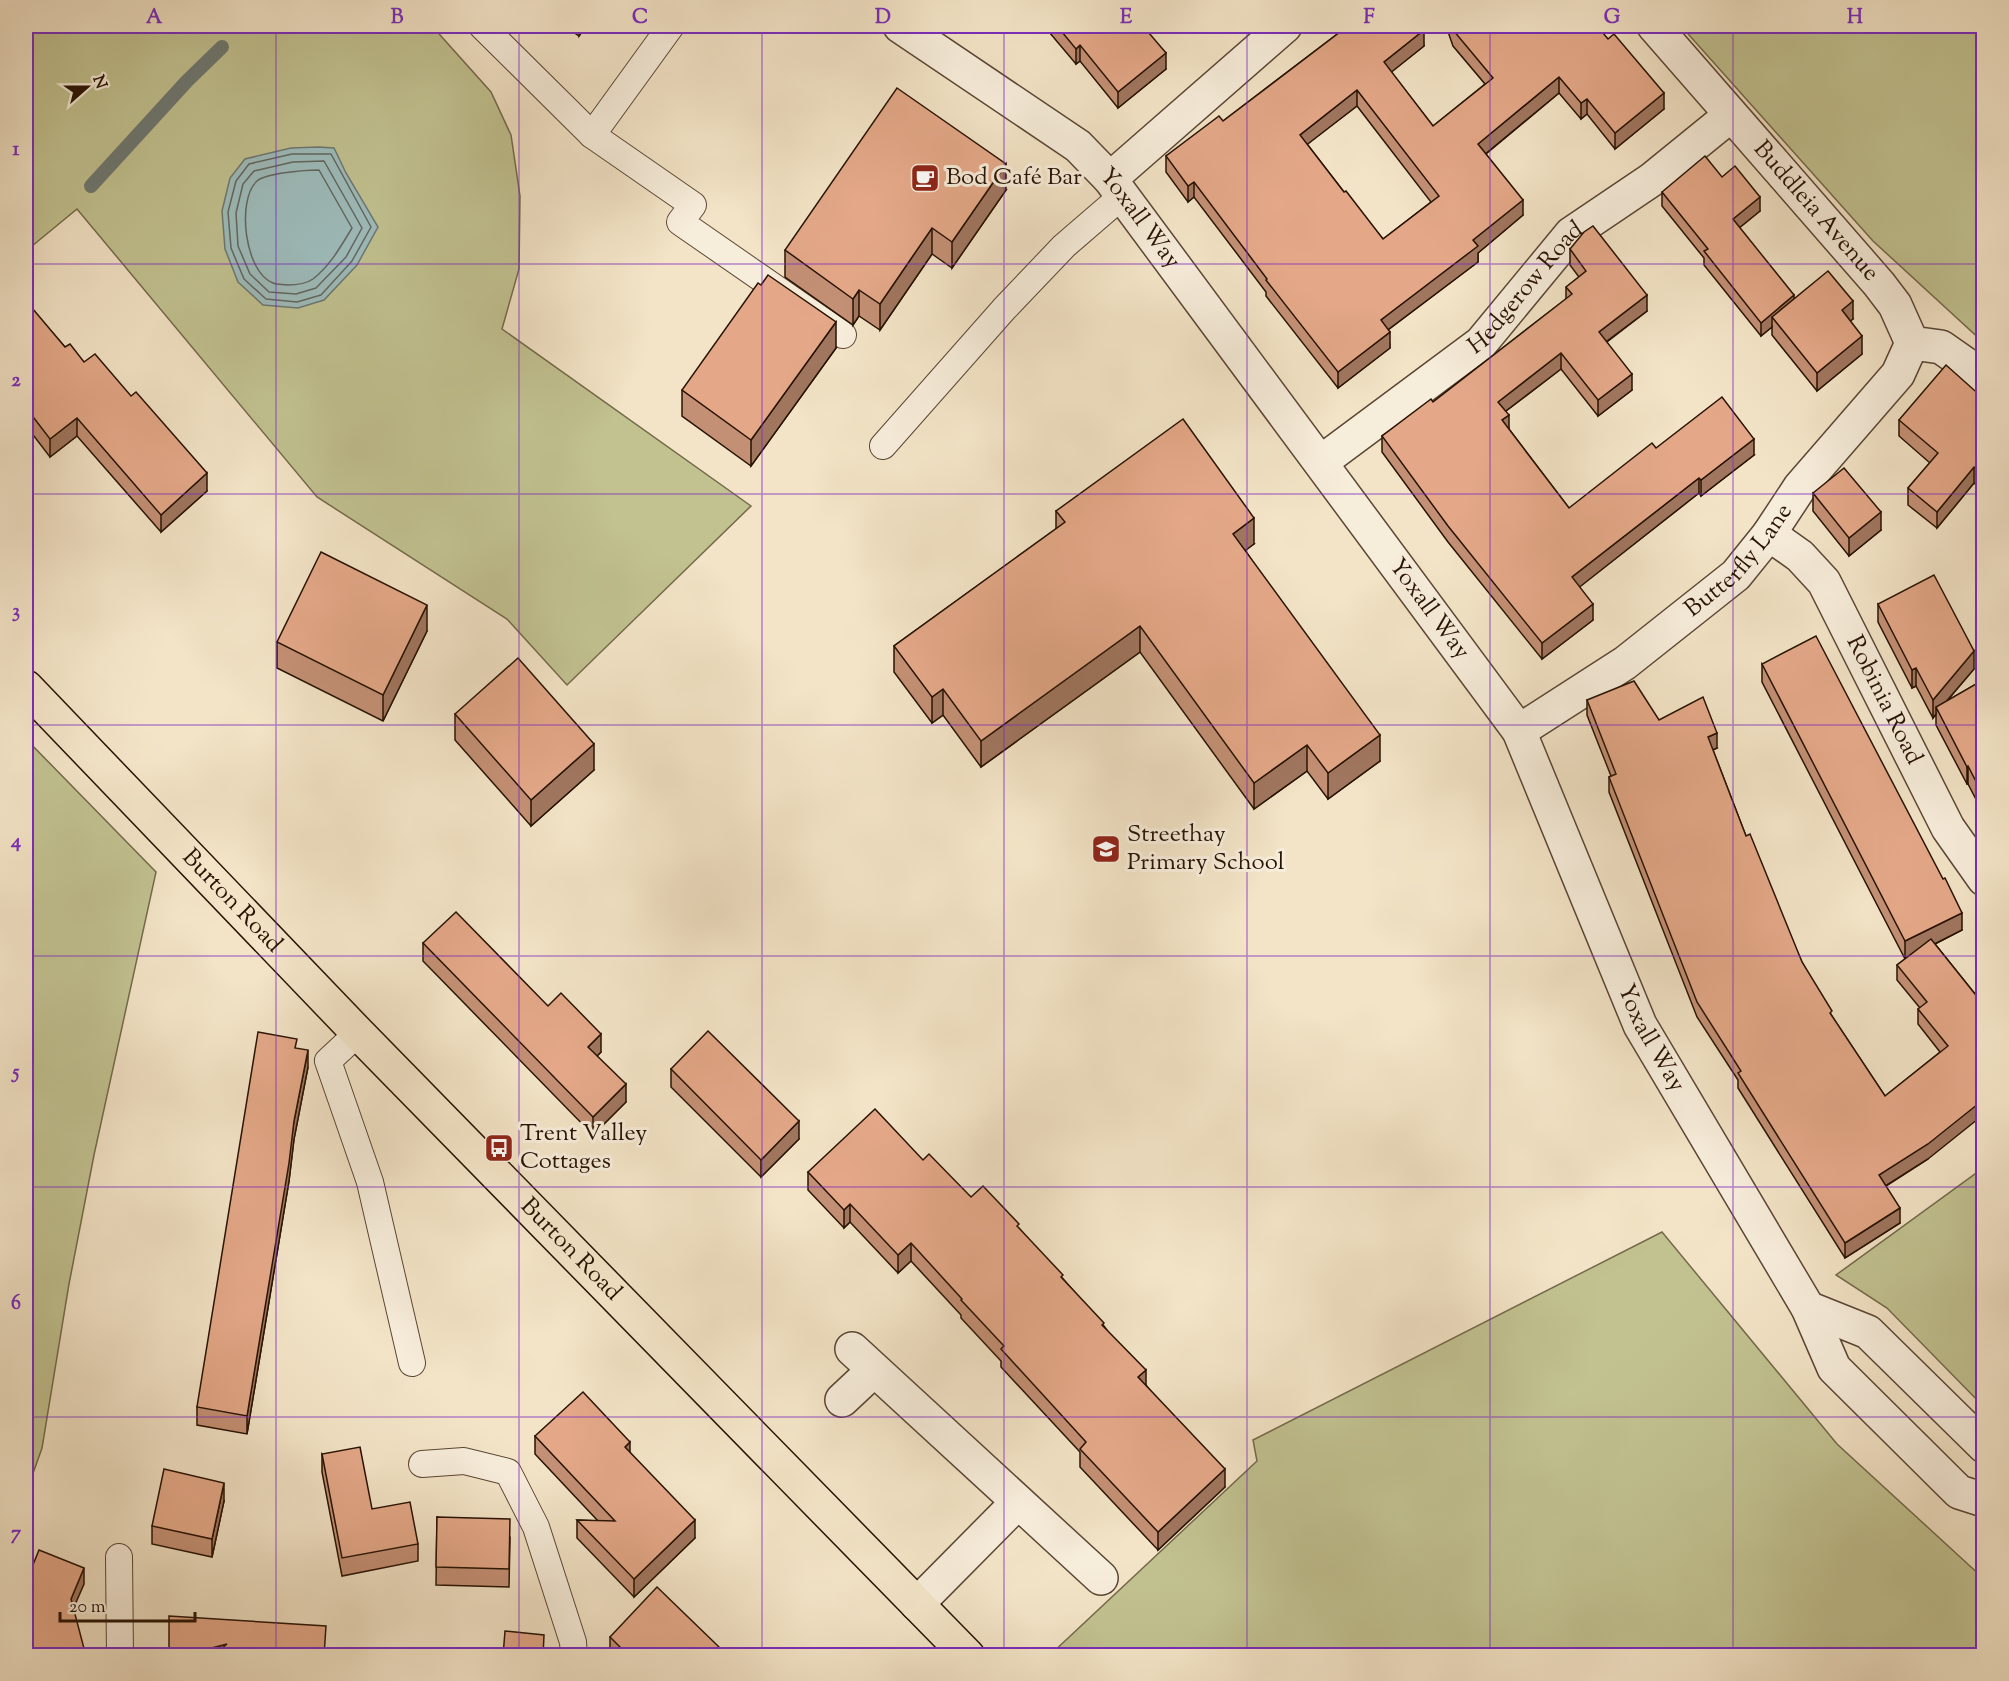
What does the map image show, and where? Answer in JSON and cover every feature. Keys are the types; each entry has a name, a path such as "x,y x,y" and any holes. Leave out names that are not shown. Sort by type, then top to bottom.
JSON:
{"highway":[{"name":"Burton Road","path":"26,687 358,1033 968,1656"}],"street":[{"path":"1116,187 1285,26"},
{"name":"Buddleia Avenue","path":"1654,26 1879,284 1895,305 1912,343"},
{"name":"Yoxall Way","path":"910,28 1078,146 1116,187 1519,731 1640,1025 1808,1308 1834,1368 1959,1492 1983,1500"},
{"name":"Hedgerow Road","path":"1321,462 1481,343 1571,234 1651,180 1731,116"},
{"path":"1912,343 1941,347 1983,377"},
{"name":"Butterfly Lane","path":"1519,731 1634,656 1736,575 1769,534 1800,487 1898,374 1912,343"},
{"name":"Robinia Road","path":"1769,534 1800,556 1824,582 1948,828 1983,879"},
{"path":"1808,1308 1868,1332 1983,1446"},
{"path":"843,1400 863,1359 1101,1578"},
{"path":"917,1604 1018,1502"}],"lane":[{"path":"482,26 591,135 693,205 680,222 843,335"},
{"path":"591,135 671,26"},
{"path":"883,446 1116,187"},
{"path":"358,1033 328,1061 370,1182 412,1363"},
{"path":"422,1464 464,1461 508,1472 536,1527 573,1642 574,1656"},
{"path":"119,1557 120,1656"}],"green space":[{"path":"33,26 432,26 491,92 511,135 520,196 519,269 502,329 751,506 567,685 507,619 317,497 77,209 26,251 26,31"},
{"path":"1681,26 1983,26 1983,342 1873,241"},
{"path":"26,739 156,872 94,1155 69,1284 42,1448 26,1493"},
{"path":"1983,1168 1983,1406 1887,1308 1836,1275"},
{"path":"1662,1232 1837,1444 1983,1578 1983,1655 1050,1655 1257,1461 1253,1440"}],"water":[{"path":"291,148 334,148 378,227 357,265 324,300 298,308 263,305 238,282 225,249 222,211 230,178 245,159"}],"building":[{"path":"1057,26 1143,26 1166,53 1118,92 1080,45 1076,49"},
{"path":"1348,26 1420,26 1424,30 1384,62 1433,126 1493,78 1452,26 1597,26 1608,39 1614,34 1664,93 1615,133 1587,99 1581,103 1559,77 1478,144 1523,200 1473,240 1478,246 1381,320 1390,332 1338,372 1266,280 1194,182 1188,186 1166,156 1219,116 1223,121","holes":["1357,90 1439,196 1383,239 1300,135"]},
{"path":"897,88 1006,164 952,242 932,228 880,304 859,290 853,299 785,250"},
{"path":"1705,156 1722,177 1735,166 1760,197 1733,219 1794,295 1761,323 1704,251 1708,249 1662,192"},
{"path":"1593,226 1647,295 1599,332 1632,374 1598,400 1561,353 1498,402 1509,415 1502,420 1569,508 1652,443 1656,448 1722,397 1754,439 1701,480 1699,478 1572,577 1593,604 1542,643 1448,526 1382,436 1431,399 1433,402 1572,294 1566,287 1586,271 1570,249 1584,232"},
{"path":"1828,271 1853,301 1842,310 1862,336 1817,373 1772,317"},
{"path":"768,275 836,322 751,440 682,390 758,283 761,285"},
{"path":"27,302 65,347 70,344 84,362 95,354 131,396 136,392 207,473 161,515 77,418 50,439 26,410"},
{"path":"1946,365 1983,398 1983,475 1974,467 1937,512 1908,488 1938,453 1899,420"},
{"path":"1183,419 1254,518 1233,534 1380,735 1328,773 1307,745 1254,783 1140,626 981,741 943,689 932,697 894,646 1065,522 1056,511"},
{"path":"1844,468 1881,512 1849,538 1813,493"},
{"path":"321,552 427,605 383,695 277,642"},
{"path":"1934,575 1974,651 1933,700 1916,668 1912,670 1878,604"},
{"path":"1816,636 1962,913 1905,941 1762,664"},
{"path":"518,658 594,744 531,800 455,714"},
{"path":"1983,680 1983,795 1936,707"},
{"path":"1634,681 1659,720 1703,697 1717,733 1708,737 1746,836 1750,834 1802,962 1832,1011 1830,1013 1885,1096 1948,1046 1918,1009 1927,1002 1897,965 1931,939 1983,1004 1983,1100 1928,1144 1879,1175 1900,1208 1845,1243 1738,1073 1741,1071 1697,1002 1609,777 1616,774 1587,700"},
{"path":"456,912 548,1006 561,993 601,1034 588,1047 626,1084 593,1117 423,943"},
{"path":"708,1031 799,1121 761,1160 671,1069"},
{"path":"258,1032 297,1039 295,1048 308,1050 294,1121 247,1416 197,1407"},
{"path":"875,1109 923,1160 929,1154 971,1197 983,1186 1063,1275 1061,1277 1104,1323 1102,1325 1146,1370 1138,1377 1225,1469 1158,1532 1080,1449 1086,1442 1001,1349 1004,1346 911,1243 898,1255 850,1204 844,1210 808,1172"},
{"path":"583,1392 630,1442 625,1447 695,1520 634,1579 577,1520 615,1521 535,1436"},
{"path":"360,1447 372,1509 410,1502 418,1544 342,1558 322,1454"},
{"path":"164,1469 224,1483 212,1539 152,1526"},
{"path":"437,1517 510,1519 509,1569 436,1567"},
{"path":"39,1550 84,1568 71,1599 86,1656 26,1656 26,1582"},
{"path":"657,1587 727,1656 629,1656 610,1637"},
{"path":"169,1616 326,1626 324,1656 213,1656 227,1644 181,1656 169,1656"},
{"path":"505,1631 544,1635 543,1656 503,1656"},
{"path":"429,1654 458,1656 429,1656"}],"waterway":[{"path":"91,186 187,81 222,47"}],"place":[{"name":"Bod Café Bar","path":"925,178"},
{"name":"Streethay Primary School","path":"1106,849"},
{"name":"Trent Valley Cottages","path":"499,1148"}]}
